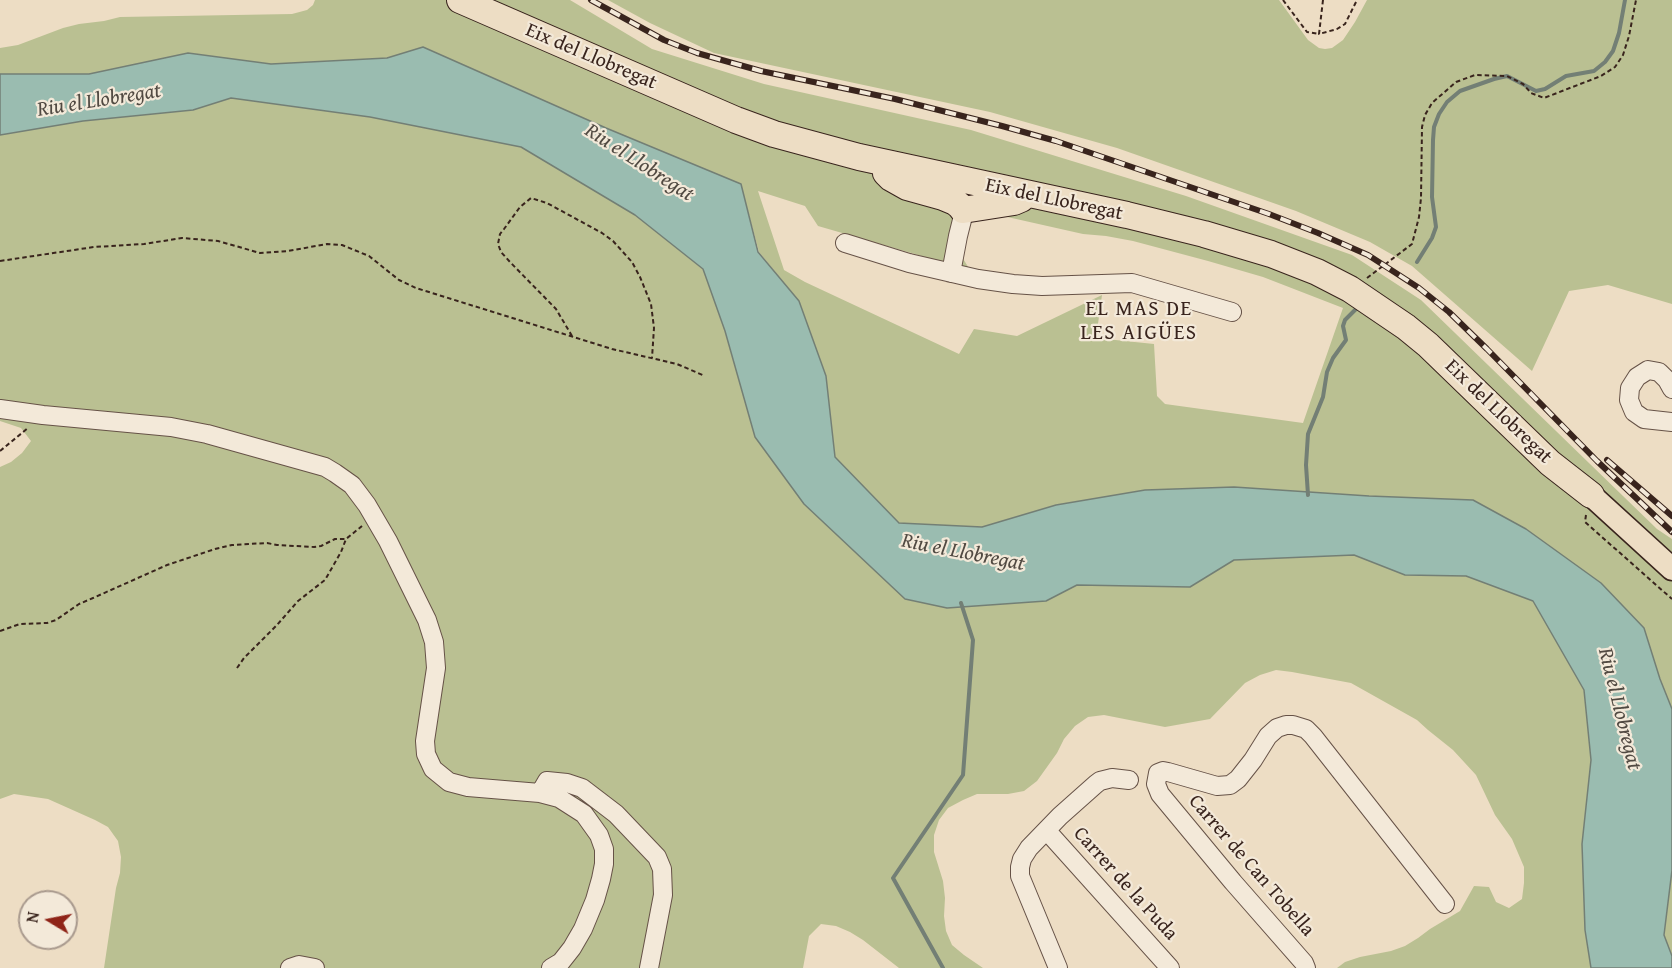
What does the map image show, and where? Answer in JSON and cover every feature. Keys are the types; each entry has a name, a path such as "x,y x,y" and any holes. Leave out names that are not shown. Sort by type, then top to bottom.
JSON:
{"highway":[{"name":"Eix del Llobregat","path":"460,0 736,120 774,134 888,164 1204,234 1271,254 1317,272 1350,289 1406,327 1428,345 1550,463 1591,495"},
{"name":"Eix del Llobregat","path":"490,0 734,107 792,128 944,165 1182,216 1253,236 1297,252 1362,283 1423,322 1537,433 1591,495"},
{"path":"888,164 886,172 891,178 907,187 944,197 955,202 963,210 1014,202 1021,200 1025,195"}],"main road":[{"name":"Eix del Llobregat","path":"1591,495 1672,569"}],"street":[{"path":"951,273 963,210"},
{"path":"845,243 909,263 1013,284 1077,286 1132,283 1232,312"},
{"path":"1672,388 1659,372 1648,370 1637,377 1630,387 1629,400 1634,412 1644,419 1672,422"},
{"path":"0,409 171,427 207,434 326,467 343,478 361,496 375,518 418,601 434,642 436,668 425,741 430,764 439,775 457,785 468,788 540,793 568,802 584,814 599,835 604,856 599,888 583,929 566,956 551,968"},
{"name":"Carrer de Can Tobella","path":"1306,968 1160,794 1156,784 1158,773 1162,771 1217,786 1230,785 1238,779 1268,736 1277,728 1286,725 1306,729 1445,904"},
{"path":"1058,968 1020,876 1022,858 1060,816 1100,781 1112,778 1129,780"},
{"path":"540,793 547,781 567,783 582,788 616,814 657,857 664,881 663,895 649,968"},
{"name":"Carrer de la Puda","path":"1047,831 1170,968"},
{"path":"290,968 298,965 315,968"}],"path":[{"path":"1283,0 1307,32 1319,34 1345,24 1357,0"},
{"path":"1319,34 1323,0"},
{"path":"1362,283 1412,244 1421,198 1422,127 1425,115 1432,103 1456,82 1475,75 1507,76 1523,84 1531,93 1544,98 1601,76 1615,67 1623,55 1636,0"},
{"path":"572,338 556,309 499,248 499,240 504,229 520,207 531,198 547,203 602,233 632,262 651,304 654,328 652,358"},
{"path":"0,261 94,247 144,244 182,238 218,240 260,253 334,244 350,247 369,256 405,284 572,338 691,369 705,376"},
{"path":"0,451 43,415"},
{"path":"1591,495 1585,522 1672,599"},
{"path":"237,668 298,601 325,580 346,538 375,518"},
{"path":"0,631 20,624 56,620 86,601 167,565 215,549 232,545 267,543 315,547 335,539 346,538"}],"green space":[{"path":"315,0 570,0 652,49 764,84 971,130 1186,196 1352,255 1421,300 1657,529 1672,539 1672,709 1660,679 1473,500 1234,487 1145,490 1056,505 982,527 899,523 835,457 826,376 799,301 759,252 741,185 423,47 387,58 271,64 188,53 89,74 0,74 0,48 18,45 79,24 120,17 292,14 307,10","holes":["758,191 805,206 818,226 970,270 962,257 964,236 972,220 994,214 1083,234 1133,241 1208,261 1263,277 1343,308 1303,423 1165,404 1157,396 1154,344 1096,338 1102,295 1017,336 974,329 959,354 805,282 784,270"]},
{"path":"608,0 1279,0 1308,40 1319,48 1325,49 1332,48 1343,40 1367,0 1672,0 1672,304 1608,285 1569,291 1532,371 1412,266 1370,242 1296,211 1117,148 990,112 714,53"},
{"path":"231,98 370,117 521,147 635,215 703,269 725,331 755,437 804,504 947,608 1046,601 1077,585 1190,587 1234,560 1354,555 1405,575 1466,576 1533,601 1584,690 1591,760 1582,844 1585,930 1591,968 1337,968 1345,962 1360,957 1405,946 1460,911 1474,886 1489,887 1496,902 1509,908 1522,899 1524,867 1512,839 1495,815 1476,775 1453,750 1417,720 1351,683 1276,670 1245,683 1210,719 1165,727 1104,715 1088,717 1075,726 1037,781 1024,791 1008,794 977,794 948,808 939,820 934,835 934,852 943,881 946,931 952,945 983,968 899,968 850,932 836,926 821,924 809,936 803,968 104,968 120,873 121,857 118,841 108,827 48,799 14,794 0,799 0,467 22,453 31,441 21,428 0,421 0,135 83,121 193,110"},
{"path":"1672,870 1672,956 1664,935"}],"water":[{"name":"Riu el Llobregat","path":"423,47 606,128 741,184 758,252 799,301 826,376 835,457 899,523 982,527 1056,505 1145,490 1234,487 1473,500 1526,529 1601,583 1644,628 1672,709 1672,870 1664,935 1672,956 1672,968 1591,968 1585,930 1582,844 1591,760 1584,690 1533,601 1466,576 1405,575 1354,555 1234,560 1190,587 1077,585 1046,601 947,608 905,599 804,504 755,437 725,331 703,269 635,215 521,147 370,117 231,98 193,110 83,121 0,135 0,74 89,74 188,53 271,64 387,58"}],"waterway":[{"path":"1417,262 1436,227 1432,197 1434,127 1447,102 1460,91 1507,76 1536,91 1545,89 1566,76 1594,71 1613,51 1625,0"},
{"path":"1308,495 1306,465 1308,434 1323,397 1327,372 1333,358 1346,340 1343,326 1345,320 1356,309"},
{"path":"943,968 893,878 963,775 973,640 961,603"}],"railway":[{"path":"591,0 664,40 697,53 761,71 895,99 1056,141 1269,214 1368,255 1419,288 1449,312 1597,461 1672,532"},
{"path":"1607,460 1672,516"}],"district":[{"name":"EL MAS DE LES AIGÜES","path":"1139,322"}]}
